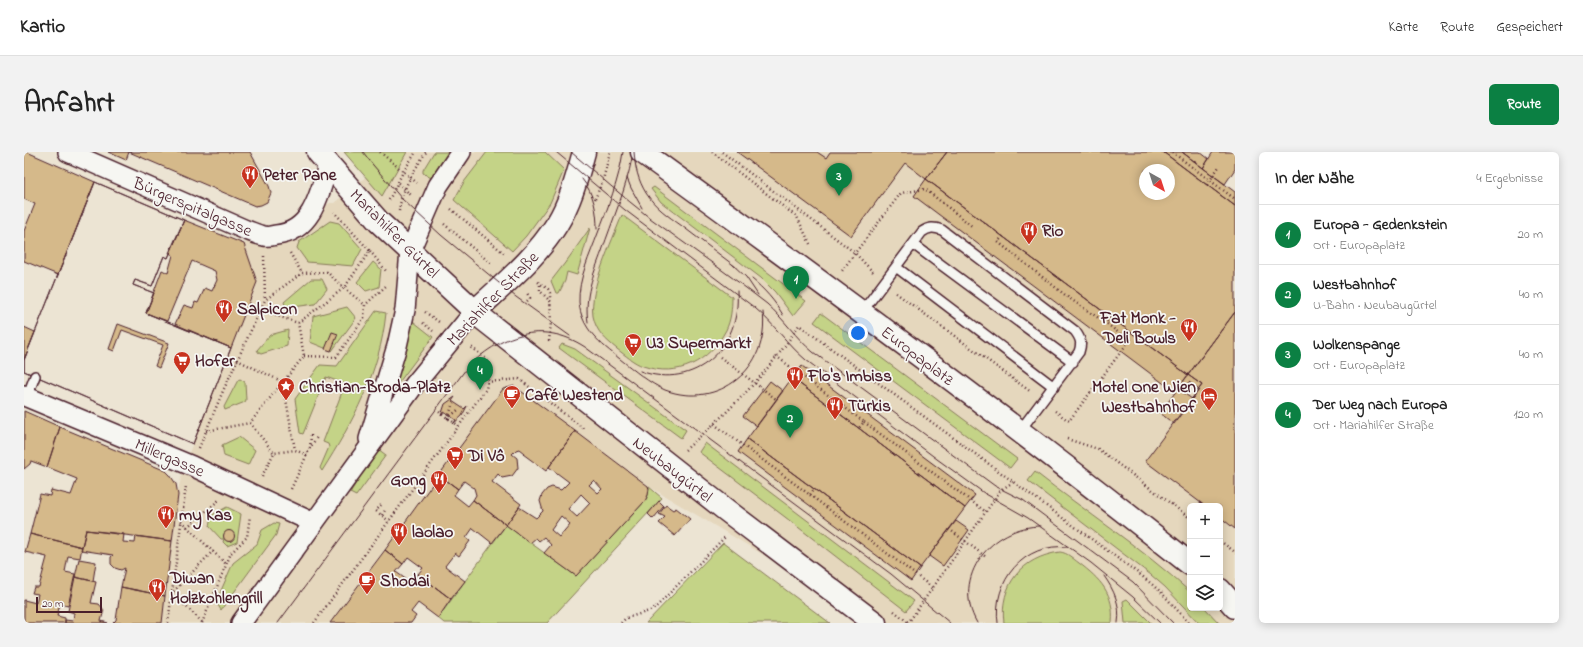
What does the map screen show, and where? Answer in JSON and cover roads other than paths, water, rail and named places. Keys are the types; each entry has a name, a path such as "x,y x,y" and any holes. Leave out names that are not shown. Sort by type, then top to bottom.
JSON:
{"main road":[{"name":"Mariahilfer Straße","path":"475,311 522,268 546,240 566,207 574,188 584,152"},
{"name":"Europaplatz","path":"642,152 862,312 1187,562"},
{"name":"Mariahilfer Gürtel","path":"323,158 379,222 475,311"},
{"name":"Neubaugürtel","path":"475,311 680,474 875,623"},
{"path":"1223,593 1235,607"}],"street":[{"name":"Bürgerspitalgasse","path":"68,152 246,230 265,236 282,235 295,230 307,219 315,205 323,158"},
{"name":"Mariahilfer Straße","path":"366,452 397,346 406,304 410,251 438,186 461,152"},
{"name":"Mariahilfer Straße","path":"241,623 414,384 475,311"},
{"name":"Millergasse","path":"26,396 192,466 283,507 314,523"}],"lane":[{"path":"862,312 922,232 928,228 935,228 942,230 1075,331 1080,338 1082,345 1079,352 1019,432"},
{"path":"913,244 1073,362"},
{"path":"896,267 1054,387"},
{"path":"26,396 35,376"}],"tram line":[{"path":"363,152 402,199 441,235 516,297 570,336"},
{"path":"556,152 625,210 755,308 806,360 984,493 1028,518 1091,563 1133,597 1160,623"},
{"path":"571,152 650,218 767,304 813,352 995,486 1023,500 1133,582 1173,623"},
{"path":"623,152 613,193 585,267 580,285 579,302 581,312 593,335 606,348 631,368 659,387 685,395 704,394 722,389 737,380 749,367 758,351 763,332 763,312"},
{"path":"634,152 639,178 643,188 653,203 736,267"},
{"path":"588,322 587,304 590,286 623,194 632,158"},
{"path":"627,178 642,208"},
{"path":"582,179 594,203 597,229"},
{"path":"732,264 746,277 758,295"},
{"path":"752,279 769,296 783,315"},
{"path":"640,371 660,376 679,375 696,369 711,360 723,346 732,330 737,311 737,291"},
{"path":"278,623 466,369 492,347 522,335 537,333 553,334 569,339 585,347 891,574 950,623"},
{"path":"977,623 970,606 969,588 972,572 980,557 992,545 1007,535 1023,528 1041,526"},
{"path":"998,623 997,607 1000,593 1006,579 1014,567 1025,558 1038,551 1052,547 1068,547"},
{"path":"1104,576 1111,587 1118,604 1118,623"}],"place":[{"name":"Peter Pane","path":"250,189"},
{"name":"Wolkenspange","path":"839,196"},
{"name":"Rio","path":"1029,245"},
{"name":"Europa - Gedenkstein","path":"796,299"},
{"name":"Salpicon","path":"224,323"},
{"name":"Fat Monk - Deli Bowls","path":"1189,342"},
{"name":"U3 Supermarkt","path":"633,357"},
{"name":"Hofer","path":"182,375"},
{"name":"Der Weg nach Europa","path":"480,390"},
{"name":"Flo's Imbiss","path":"795,390"},
{"name":"Christian-Broda-Platz","path":"286,401"},
{"name":"Café Westend","path":"512,409"},
{"name":"Motel One Wien Westbahnhof","path":"1209,411"},
{"name":"Türkis","path":"835,420"},
{"name":"Westbahnhof","path":"790,438"},
{"name":"Di Vô","path":"455,470"},
{"name":"Gong","path":"439,494"},
{"name":"my Kas","path":"166,529"},
{"name":"laolao","path":"399,546"},
{"name":"Shodai","path":"367,595"},
{"name":"Diwan Holzkohlengrill","path":"157,602"}]}
